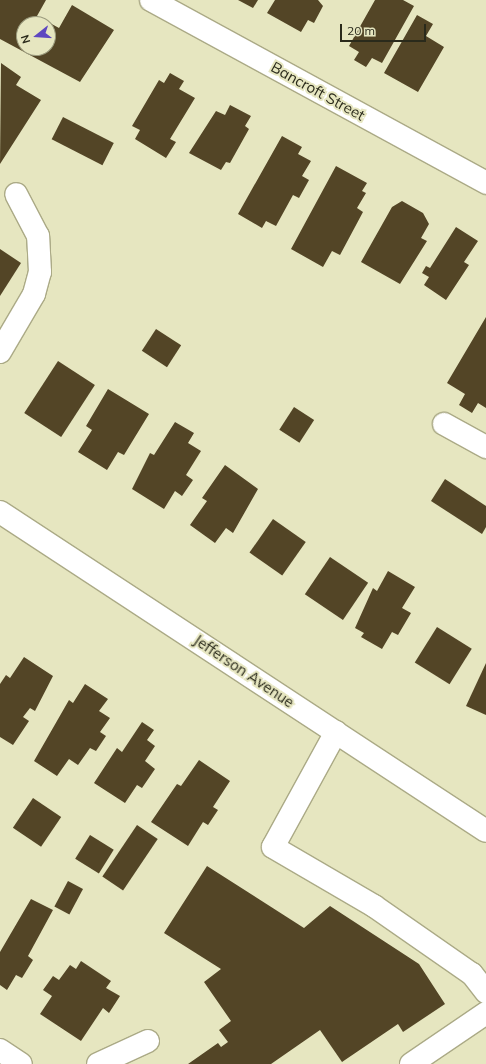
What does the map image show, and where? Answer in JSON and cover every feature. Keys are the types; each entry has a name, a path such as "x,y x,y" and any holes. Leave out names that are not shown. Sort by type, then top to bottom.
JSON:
{"street":[{"name":"Bancroft Street","path":"151,0 486,183"},
{"path":"0,352 34,294 40,272 38,236 16,194"},
{"path":"444,424 486,447"},
{"name":"Jefferson Avenue","path":"0,512 486,831"},
{"path":"336,732 273,847 374,906 472,974 486,992"},
{"path":"411,1064 486,1012"},
{"path":"98,1064 148,1041"},
{"path":"0,1050 21,1064"}],"building":[{"path":"0,0 46,0 37,16 16,16 16,48 0,39"},
{"path":"238,0 258,0 253,8"},
{"path":"275,0 318,0 323,6 314,23 308,20 301,32 267,13"},
{"path":"375,0 403,0 414,6 382,63 372,58 366,67 354,60 359,52 349,46"},
{"path":"72,5 114,30 80,82 32,56 56,56 56,26 59,28"},
{"path":"417,15 433,24 426,36 444,47 418,92 384,73"},
{"path":"1,63 21,77 16,85 41,100 0,164"},
{"path":"170,73 184,81 179,89 195,98 170,139 176,142 166,158 135,139 140,130 132,126 159,80 164,83"},
{"path":"230,105 251,116 245,126 249,129 230,163 226,162 221,170 189,153 216,111 225,115"},
{"path":"63,117 114,143 102,165 52,139"},
{"path":"282,136 302,147 298,154 311,161 302,176 309,180 299,198 293,195 276,226 266,221 262,228 238,214"},
{"path":"336,166 367,183 362,191 366,193 357,208 363,212 340,255 332,251 323,267 291,249"},
{"path":"402,201 423,213 429,224 421,238 427,241 400,284 361,262 392,207"},
{"path":"456,227 478,241 464,262 469,265 446,300 424,285 429,277 422,273 426,266 430,268"},
{"path":"0,249 21,263 0,296"},
{"path":"486,317 486,408 478,403 472,413 459,405 465,394 447,383"},
{"path":"156,329 181,345 167,367 142,351"},
{"path":"58,361 95,385 61,437 24,413"},
{"path":"108,389 149,414 124,455 118,452 107,470 78,452 92,430 86,426"},
{"path":"294,407 314,420 299,443 279,430"},
{"path":"175,422 194,433 188,443 201,451 186,475 193,480 182,496 175,491 164,509 132,489 150,453 154,455"},
{"path":"225,465 258,489 233,533 226,528 215,543 190,525 207,501 202,498"},
{"path":"445,479 486,506 486,527 482,534 431,501"},
{"path":"273,519 306,542 282,576 249,553"},
{"path":"330,557 368,583 343,620 305,594"},
{"path":"388,571 415,587 402,608 411,613 398,635 392,632 382,649 361,637 364,633 355,628 373,588 377,591"},
{"path":"437,627 472,649 450,684 415,663"},
{"path":"24,657 53,676 35,711 30,708 23,717 29,721 13,745 0,737 0,684 6,675 10,678"},
{"path":"486,663 486,715 466,706"},
{"path":"85,684 108,699 99,711 110,718 100,732 106,736 96,751 90,748 78,765 69,759 57,776 34,761 69,700 73,703"},
{"path":"142,722 154,730 147,740 155,746 145,761 155,769 142,788 137,785 125,803 94,783 117,748 122,752"},
{"path":"199,760 230,781 213,807 218,810 208,825 203,822 188,846 151,822 177,784 181,786"},
{"path":"33,798 61,817 41,847 13,828"},
{"path":"137,825 158,839 123,890 102,876"},
{"path":"90,835 114,850 99,874 75,859"},
{"path":"207,866 304,928 330,906 419,964 445,1004 403,1032 398,1024 342,1062 320,1030 271,1064 188,1064 218,1043 221,1047 228,1042 219,1030 231,1021 204,982 221,969 164,933"},
{"path":"68,881 83,889 69,915 54,907"},
{"path":"31,899 53,910 28,956 33,960 22,978 16,975 7,990 0,985 0,952"},
{"path":"81,961 111,981 106,988 120,996 109,1013 103,1008 81,1041 40,1014 52,996 43,990 53,976 59,980 70,965 76,969"}]}
